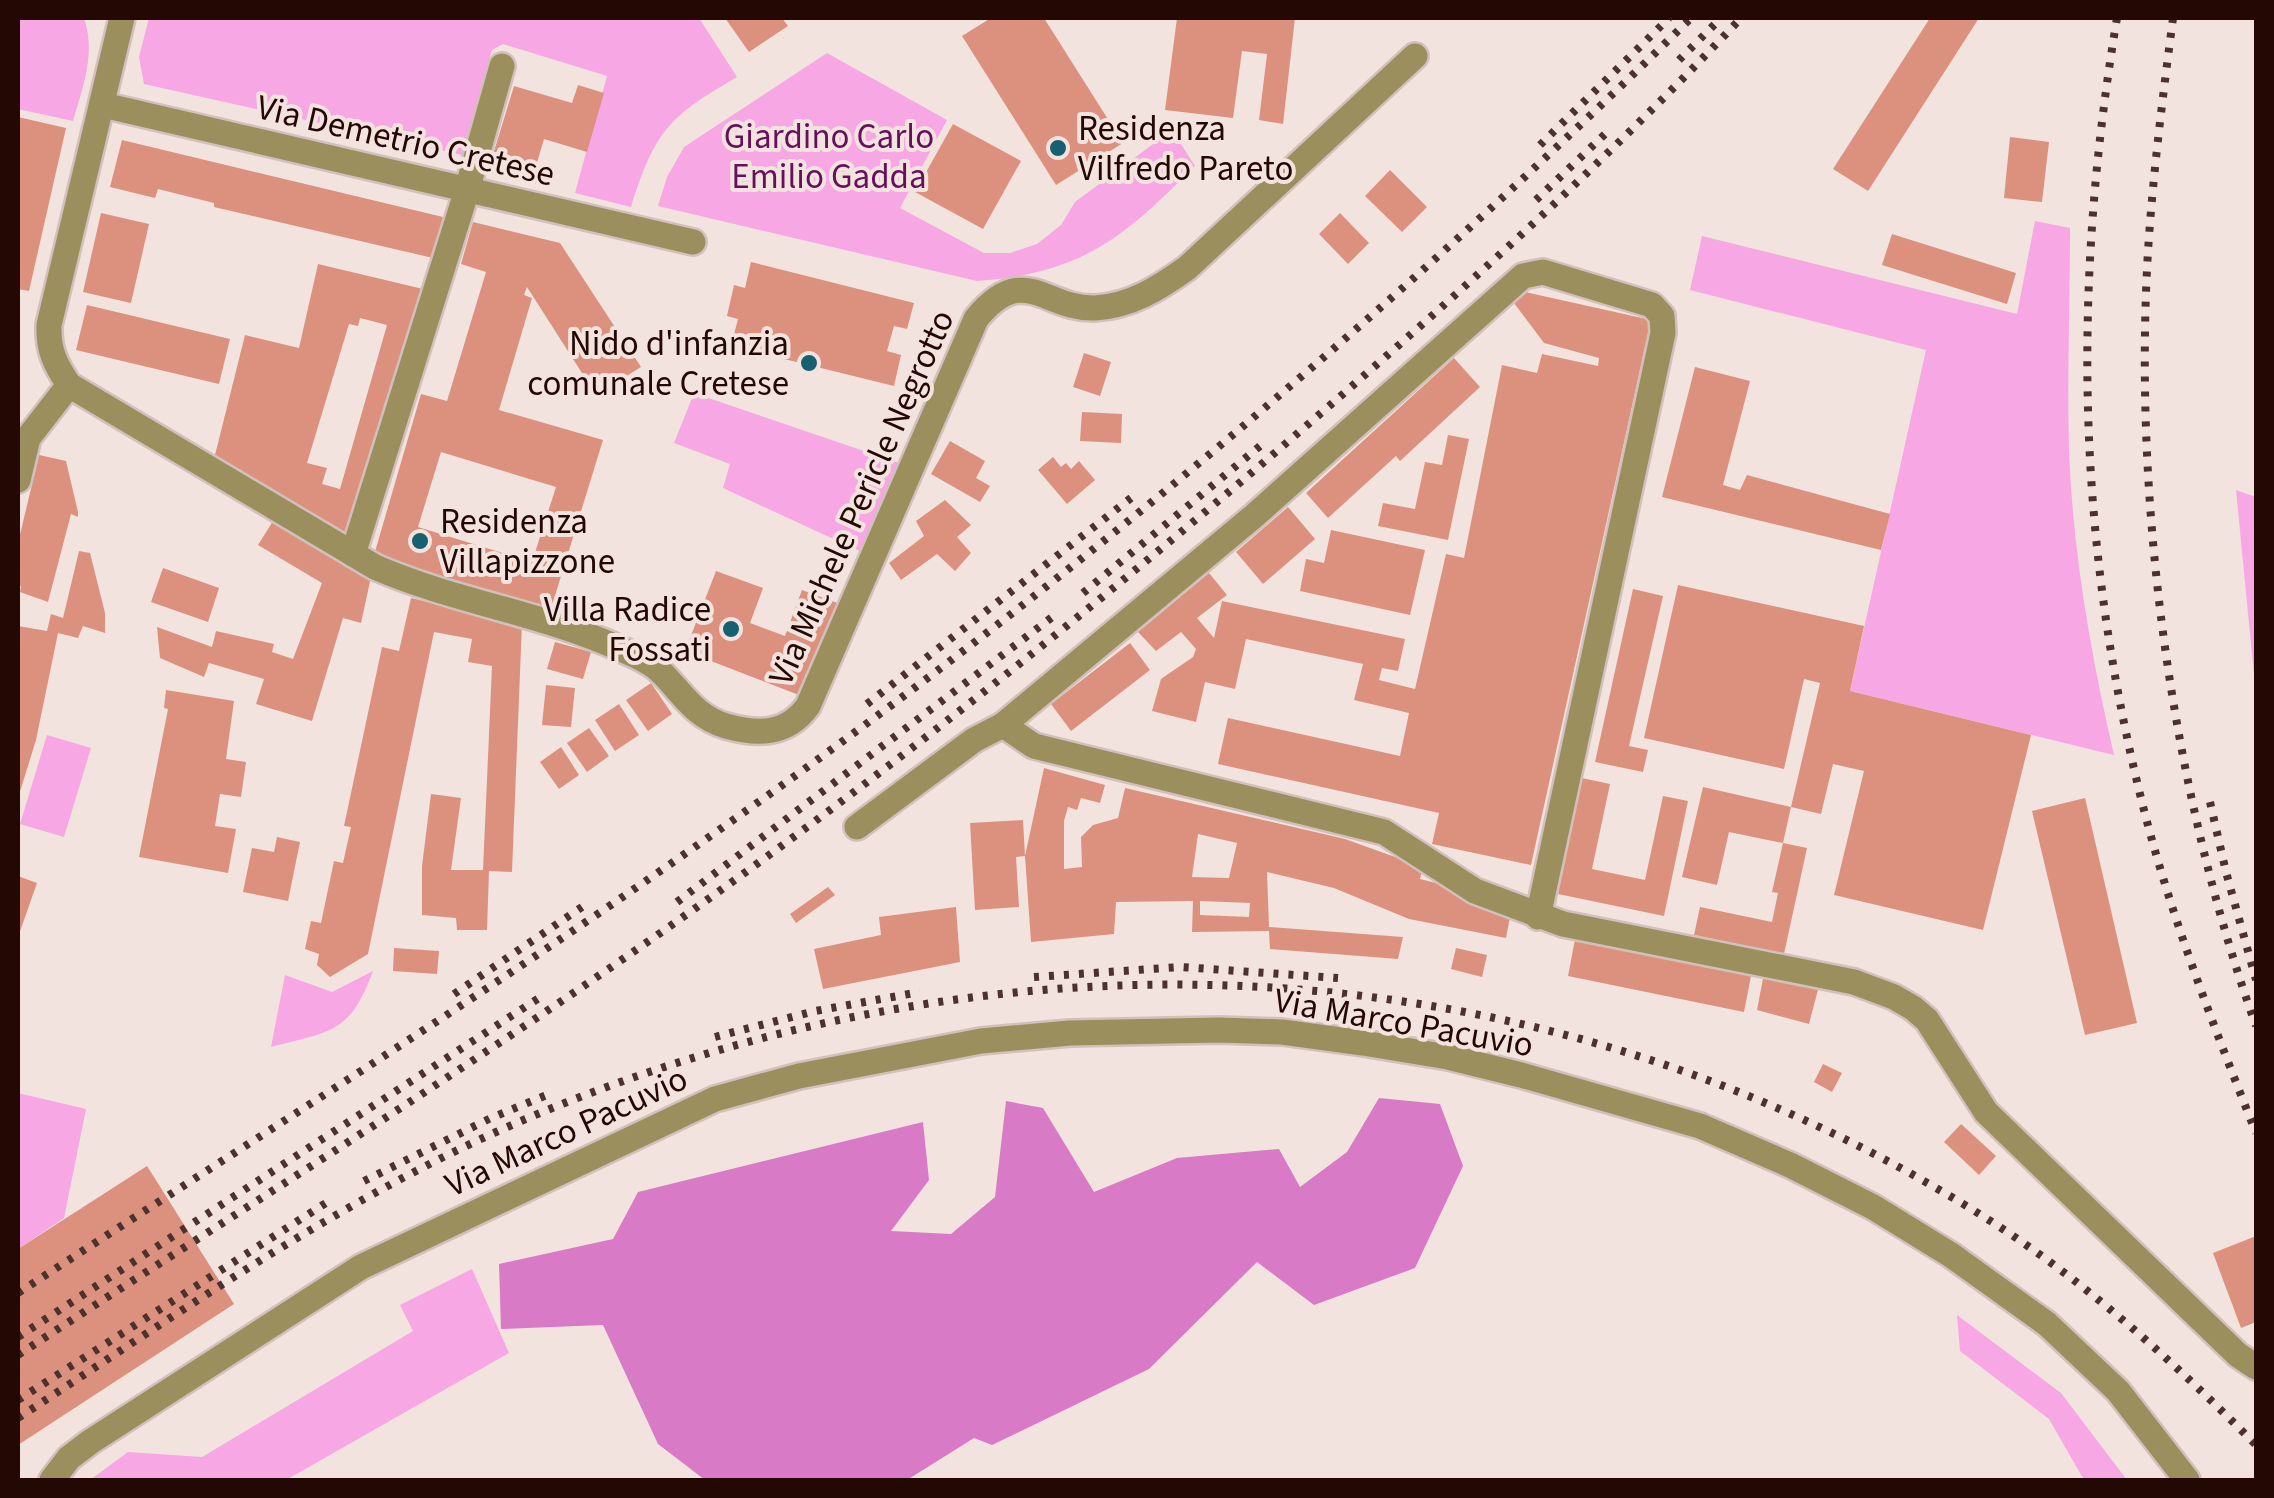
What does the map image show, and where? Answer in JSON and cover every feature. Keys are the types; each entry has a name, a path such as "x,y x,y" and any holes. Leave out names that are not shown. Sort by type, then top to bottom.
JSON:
{"street":[{"path":"103,18 103,105"},
{"path":"18,480 28,438 69,385 52,358 50,325 122,18"},
{"name":"Via Michele Pericle Negrotto","path":"69,385 353,554 416,585 546,620 617,647 660,670 699,714 721,725 765,733 782,729 799,718 808,706 976,319 986,306 1003,294 1023,290 1092,308 1122,303 1154,291 1187,268 1415,56"},
{"path":"353,554 502,66"},
{"name":"Via Demetrio Cretese","path":"103,105 693,242"},
{"path":"857,827 974,740 1003,726 1254,516 1523,276 1543,272 1652,305 1662,316 1663,334 1538,917"},
{"path":"1003,726 1034,746 1384,832 1475,891 1538,917 1854,982 1914,1008 1926,1020 1986,1112 2256,1368"},
{"name":"Via Marco Pacuvio","path":"52,1480 69,1458 90,1442 345,1277 695,1108 777,1081 930,1050 1038,1035 1183,1030 1298,1034 1448,1058 1700,1126 1790,1165 1952,1255 2047,1324 2118,1392 2187,1480"}],"green space":[{"path":"18,18 84,18 88,57 73,121 18,109"},
{"path":"149,18 699,18 737,77 667,128 648,160 631,207 575,193 607,76 503,44 492,50 462,155 144,84 139,57"},
{"name":"Giardino Carlo Emilio Gadda","path":"827,53 947,120 900,208 984,253 1010,253 1037,244 1061,225 1075,202 1172,130 1195,166 1145,213 1099,248 1046,270 977,281 658,206 667,177 684,147"},
{"path":"2035,221 2070,228 2068,395 2074,528 2084,604 2114,755 1850,691 1926,350 1690,290 1702,236 2017,314"},
{"path":"694,393 899,463 866,554 723,488 730,464 674,443"},
{"path":"2236,490 2256,497 2256,695"},
{"path":"47,735 91,748 64,837 20,824"},
{"path":"373,971 356,1007 336,1027 271,1047 285,975 332,992"},
{"path":"18,1093 86,1109 64,1218 18,1249"},
{"path":"472,1269 509,1353 286,1480 90,1480 128,1452 202,1457 413,1331 400,1305"},
{"path":"1957,1315 2061,1393 2127,1480 2084,1480 2049,1419 1960,1351"}],"shaded area":[{"path":"1379,1098 1440,1104 1463,1166 1415,1268 1314,1305 1257,1262 1149,1369 992,1445 974,1438 907,1480 705,1480 658,1444 603,1325 501,1329 499,1264 613,1239 638,1192 923,1122 929,1180 891,1231 951,1234 995,1197 1006,1101 1043,1108 1094,1192 1177,1158 1279,1149 1300,1187 1347,1152"}],"building":[{"path":"725,18 782,18 788,26 749,52"},
{"path":"991,18 1044,18 1123,143 1056,185 962,36"},
{"path":"1177,18 1295,18 1283,124 1259,120 1267,54 1242,51 1233,118 1165,110"},
{"path":"1930,18 1979,18 1868,191 1833,169"},
{"path":"578,85 604,93 587,152 544,139 536,166 547,169 541,185 488,171 514,86 572,103"},
{"path":"18,117 66,128 29,291 18,289"},
{"path":"953,124 1021,161 983,229 915,192"},
{"path":"2010,137 2049,142 2042,202 2004,198"},
{"path":"122,140 443,217 433,258 214,207 214,203 158,189 155,198 110,187"},
{"path":"1390,170 1427,207 1402,232 1365,196"},
{"path":"101,213 149,224 131,303 83,292"},
{"path":"1340,213 1369,243 1348,264 1319,234"},
{"path":"473,222 560,243 641,367 596,395 527,287 524,295 532,298 499,410 603,440 550,612 374,555 421,394 447,401 486,272 461,264","holes":["441,452 556,487 532,562 418,527"]},
{"path":"1892,234 2016,273 2007,304 1882,265"},
{"path":"751,262 914,303 907,329 894,326 887,351 901,355 894,386 731,346 738,319 727,316 734,285 745,288"},
{"path":"318,264 423,289 347,538 215,455 245,335 299,348","holes":["360,318 387,325 340,489 322,484 327,468 307,463 349,324 358,326"]},
{"path":"1525,292 1651,320 1531,865 1432,844 1439,813 1218,764 1228,718 1400,756 1409,713 1354,700 1363,664 1246,639 1235,689 1205,682 1196,722 1152,711 1161,679 1193,657 1196,649 1181,632 1156,651 1138,632 1209,573 1227,595 1197,618 1214,638 1222,601 1405,639 1398,671 1382,668 1379,680 1415,689 1446,554 1464,558 1502,365 1537,373 1542,354 1598,366 1599,358 1544,343 1514,303"},
{"path":"87,305 230,339 219,384 76,350"},
{"path":"1084,353 1111,362 1100,396 1073,387"},
{"path":"1454,358 1480,387 1400,461 1396,456 1328,518 1306,493"},
{"path":"1695,367 1750,381 1723,485 1740,490 1747,475 1890,514 1881,550 1662,497"},
{"path":"1082,412 1122,414 1121,443 1080,441"},
{"path":"1448,435 1469,439 1448,540 1378,526 1383,503 1415,509 1425,462 1442,465"},
{"path":"950,441 985,461 976,478 990,486 980,502 931,474"},
{"path":"39,455 66,461 78,512 78,517 71,514 48,602 20,592 18,586 18,543"},
{"path":"1053,457 1061,467 1066,463 1071,469 1079,461 1095,480 1067,504 1038,470"},
{"path":"945,500 971,525 957,537 971,553 955,571 937,554 901,580 889,563 924,536 916,521"},
{"path":"1288,507 1315,539 1263,584 1236,552"},
{"path":"273,521 371,577 361,623 343,618 312,721 256,704 264,679 209,663 204,677 160,658 157,627 212,647 216,631 274,644 272,652 293,659 322,583 258,545"},
{"path":"1331,530 1425,550 1410,615 1300,591 1306,559 1324,563"},
{"path":"79,551 90,553 105,613 105,633 83,626 78,638 58,633 36,740 18,798 18,626 47,631 51,614 63,618"},
{"path":"163,568 219,588 208,622 151,602"},
{"name":"Villa Radice Fossati","path":"716,571 763,588 750,623 785,636 802,590 840,604 804,697 685,651"},
{"path":"1678,585 1864,626 1850,691 2031,735 1983,930 1834,895 1864,771 1833,764 1821,814 1791,807 1820,683 1804,679 1784,769 1644,738"},
{"path":"1633,589 1663,596 1629,746 1648,750 1643,772 1595,762"},
{"path":"411,598 522,623 512,872 489,871 487,930 457,930 456,918 422,915 422,866 431,794 461,798 451,870 483,870 492,666 468,662 472,639 434,632 368,954 330,977 317,965 319,954 305,949 311,921 321,923 334,861 343,863 351,827 344,826 382,647 399,651"},
{"path":"555,642 591,652 583,679 547,669"},
{"path":"1130,643 1150,670 1071,731 1051,704"},
{"path":"651,683 672,714 648,731 626,700"},
{"path":"546,685 575,688 571,727 542,725"},
{"path":"166,690 234,701 226,759 246,762 241,797 220,794 215,826 236,829 228,873 139,857 168,709 164,708"},
{"path":"619,704 639,735 615,751 595,720"},
{"path":"589,728 609,756 587,772 567,743"},
{"path":"561,747 579,775 559,789 540,762"},
{"path":"1044,768 1105,785 1100,803 1081,798 1077,810 1068,807 1064,821 1064,869 1082,867 1081,837 1093,825 1118,818 1125,788 1345,839 1423,867 1420,879 1452,887 1510,917 1506,938 1409,919 1334,888 1267,872 1269,927 1403,937 1398,959 1270,949 1269,931 1192,932 1193,901 1116,902 1114,934 1031,942 1025,856","holes":["1198,834 1237,843 1229,878 1192,877","1200,901 1250,903 1249,917 1200,915"]},
{"path":"1582,778 1610,784 1592,869 1645,880 1663,796 1688,801 1664,916 1558,894"},
{"path":"1703,787 1791,807 1783,843 1729,832 1717,885 1682,877"},
{"path":"2085,798 2137,1023 2085,1035 2032,811"},
{"path":"1023,820 1025,856 1016,857 1019,907 975,910 970,823"},
{"path":"277,837 300,842 288,901 243,892 252,848 274,852"},
{"path":"1783,843 1807,848 1784,954 1694,935 1700,907 1772,922 1778,893 1772,892"},
{"path":"18,876 37,883 18,937"},
{"path":"828,887 835,895 796,923 790,914"},
{"path":"956,907 960,962 823,989 814,949 881,935 879,917"},
{"path":"1576,934 1752,971 1744,1012 1568,976"},
{"path":"394,948 439,951 437,974 393,971"},
{"path":"1456,948 1487,955 1482,977 1451,969"},
{"path":"1764,973 1820,982 1809,1024 1757,1010"},
{"path":"1823,1064 1842,1073 1832,1092 1814,1082"},
{"path":"1961,1124 1996,1156 1979,1175 1944,1142"},
{"path":"147,1166 234,1304 18,1445 18,1249"},
{"path":"2256,1236 2256,1322 2241,1328 2213,1253"}],"railway":[{"path":"1540,145 1669,18"},
{"path":"18,1293 630,892 972,644 1098,546 1342,342 1577,128 1691,18"},
{"path":"1679,60 1721,18"},
{"path":"18,1355 588,983 943,724 1200,516 1402,342 1575,184 1741,18"},
{"path":"2117,18 2093,213 2088,309 2088,405 2103,597 2118,693 2150,834 2192,964 2256,1133"},
{"path":"2173,18 2148,251 2145,346 2153,544 2164,644 2201,840 2256,1026"},
{"path":"1536,200 1605,134"},
{"path":"1083,593 1260,446"},
{"path":"867,704 1131,498"},
{"path":"677,902 1055,615"},
{"path":"2210,802 2256,980"},
{"path":"454,994 582,907"},
{"path":"1034,977 1181,967 1338,978"},
{"path":"18,1418 251,1266 371,1195 496,1132 680,1062 868,1014 1059,989 1250,986 1440,1007 1626,1052 1807,1121 1981,1215 2055,1266 2159,1352 2256,1445"},
{"path":"715,1037 815,1011 920,992"},
{"path":"18,1337 542,996"},
{"path":"364,1181 491,1118 554,1092"},
{"path":"18,1400 329,1201"}],"place":[{"name":"Residenza Vilfredo Pareto","path":"1058,148"},
{"name":"Nido d'infanzia comunale Cretese","path":"809,363"},
{"name":"Residenza Villapizzone","path":"420,541"},
{"name":"Villa Radice Fossati","path":"731,629"}]}
